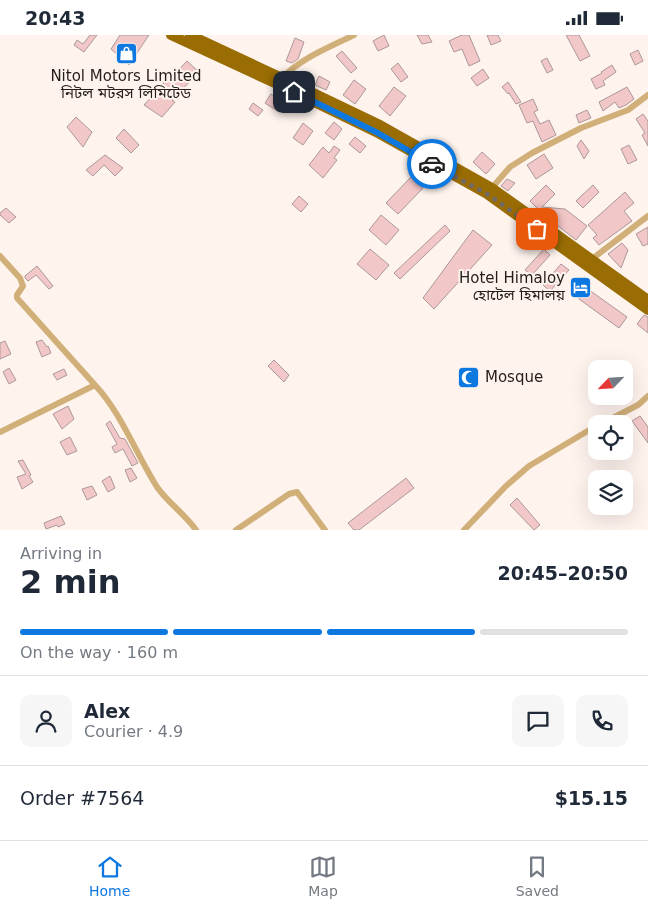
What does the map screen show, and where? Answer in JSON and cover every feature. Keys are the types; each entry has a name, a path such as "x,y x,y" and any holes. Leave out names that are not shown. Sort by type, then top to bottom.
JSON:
{"highway":[{"path":"171,35 282,77 378,128 489,191 540,227 648,310"},
{"path":"190,35 218,53 378,128"},
{"path":"540,227 592,259 648,300"}],"street":[{"path":"282,77 303,61 354,35"},
{"path":"489,191 510,167 532,153 581,128 628,110 648,95"},
{"path":"592,259 648,216"},
{"path":"0,256 20,278 23,286 17,298 107,399 158,488 196,530"},
{"path":"0,432 95,385"},
{"path":"619,415 638,405 648,396"},
{"path":"464,530 506,486 530,466 588,431"},
{"path":"236,530 290,494 297,493 325,530"}],"building":[{"path":"90,35 97,35 84,52 74,45 77,40 83,44"},
{"name":"Nitol Motors Limited নিটল মটরস লিমিটেড","path":"120,35 149,35 129,65 111,49"},
{"path":"384,35 389,46 378,51 373,41"},
{"path":"417,35 428,35 432,42 422,44"},
{"path":"462,35 469,35 480,61 469,66 462,49 454,52 449,41"},
{"path":"487,35 498,35 501,41 491,45"},
{"path":"566,35 579,35 590,56 580,61"},
{"path":"295,38 304,42 298,59 292,63 286,61"},
{"path":"638,50 643,61 635,65 630,54"},
{"path":"342,51 357,68 351,73 336,56"},
{"path":"547,58 553,70 547,73 541,61"},
{"path":"187,61 199,72 172,100 175,102 162,117 144,105 164,83 155,76 159,70 170,79"},
{"path":"398,63 408,77 401,82 391,69"},
{"path":"612,65 616,72 603,81 605,85 596,89 591,79"},
{"path":"483,69 489,78 477,86 471,78"},
{"path":"319,76 330,82 326,90 315,85"},
{"path":"354,80 366,89 355,104 343,95"},
{"path":"508,82 521,102 516,104 509,93 502,87"},
{"path":"394,87 406,96 390,116 379,106"},
{"path":"627,87 634,99 619,108 615,102 603,111 599,102"},
{"path":"271,94 285,103 279,112 265,103"},
{"path":"533,99 538,110 534,112 540,124 549,120 556,135 542,142 533,121 527,123 519,105"},
{"path":"253,103 263,110 258,116 249,109"},
{"path":"587,110 591,118 579,123 576,115"},
{"path":"643,114 648,121 648,146 642,135 645,133 636,119"},
{"path":"76,117 92,132 83,147 67,127"},
{"path":"334,122 342,129 334,140 325,133"},
{"path":"303,123 313,131 303,145 293,138"},
{"path":"124,129 139,145 131,153 116,138"},
{"path":"355,137 366,146 360,153 349,144"},
{"path":"581,140 589,151 584,159 577,146"},
{"path":"629,145 637,160 628,164 621,149"},
{"path":"334,146 340,150 334,158 337,160 323,178 309,165 323,147 329,153"},
{"path":"482,152 495,164 486,174 473,162"},
{"path":"544,154 553,168 536,179 527,165"},
{"path":"105,155 123,168 115,176 104,165 93,176 86,170"},
{"path":"411,177 423,188 398,214 386,203"},
{"path":"507,179 515,183 508,191 501,186"},
{"path":"546,185 555,194 542,207 565,209 587,226 576,240 543,214 530,201"},
{"path":"593,185 599,192 583,208 576,201"},
{"path":"625,192 634,203 624,211 632,221 599,245 593,238 597,235 588,225"},
{"path":"299,196 308,204 301,212 292,204"},
{"path":"6,208 16,217 9,223 0,215"},
{"path":"381,215 399,230 386,245 369,230"},
{"path":"445,225 450,231 400,279 394,273"},
{"path":"648,227 648,244 643,246 636,234"},
{"path":"473,230 492,245 434,309 423,298"},
{"path":"622,243 628,250 621,268 608,254"},
{"path":"370,249 389,265 376,280 357,264"},
{"path":"544,249 550,255 532,275 525,270"},
{"path":"561,264 569,270 550,291 543,285"},
{"path":"37,266 53,286 49,289 36,275 28,281 25,278"},
{"path":"584,277 590,280 585,287 627,317 619,328 572,293"},
{"path":"644,315 648,317 648,333 637,324"},
{"path":"42,340 48,346 51,353 42,357 36,342"},
{"path":"5,341 11,354 0,359 0,343"},
{"path":"274,360 289,375 284,382 268,366"},
{"path":"9,368 16,380 9,384 3,372"},
{"path":"64,369 67,375 57,380 53,374"},
{"name":"Mosque","path":"470,370 477,379 468,385 462,375"},
{"path":"68,406 74,419 62,429 53,414"},
{"path":"640,416 648,427 648,443 633,422"},
{"path":"110,421 120,438 125,439 138,463 132,466 123,449 115,453 112,447 117,444 106,424"},
{"path":"70,437 77,451 67,455 60,442"},
{"path":"23,460 33,482 22,489 17,477 26,474 18,461"},
{"path":"131,468 137,478 130,482 125,470"},
{"path":"110,476 115,488 108,492 102,481"},
{"path":"406,478 414,488 359,530 354,530 348,523"},
{"path":"92,486 97,495 87,500 82,489"},
{"path":"517,498 540,525 534,530 510,505"},
{"path":"61,516 65,524 46,529 44,523"}],"way so far":[{"path":"432,164 487,194 537,229"}],"place":[{"name":"Nitol Motors Limited নিটল মটরস লিমিটেড","path":"126,53"},
{"name":"Hotel Himaloy হোটেল হিমালয়","path":"581,287"},
{"name":"Mosque","path":"469,377"}],"route":[{"path":"294,92 376,132 432,164"}]}
